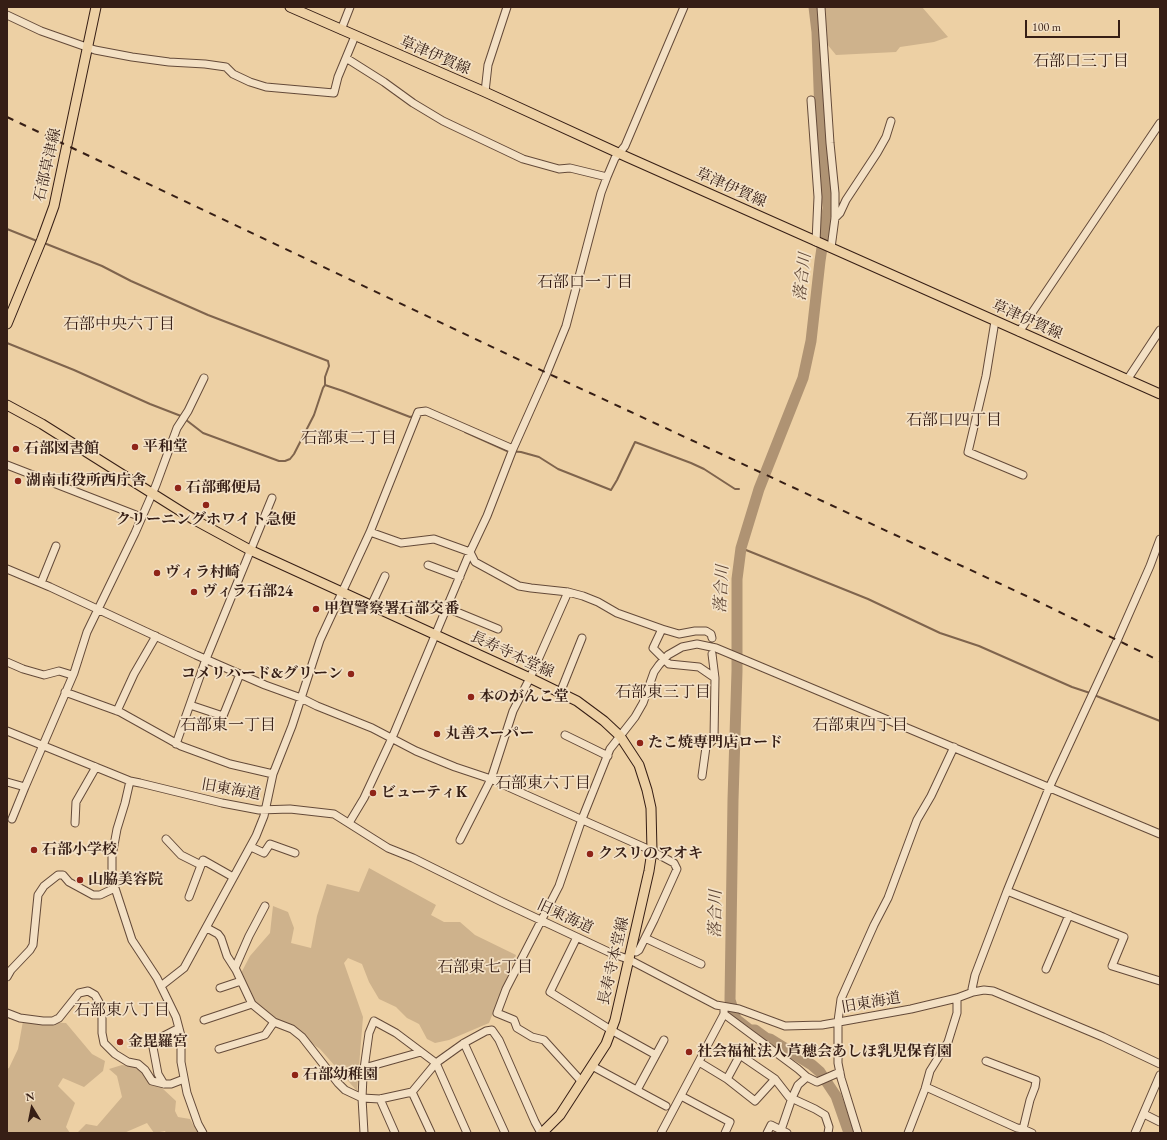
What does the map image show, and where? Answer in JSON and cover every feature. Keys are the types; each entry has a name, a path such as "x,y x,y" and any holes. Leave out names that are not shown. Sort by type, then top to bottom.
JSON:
{"main road":[{"name":"石部草津線","path":"7,324 54,206 96,7"},
{"name":"草津伊賀線","path":"290,7 485,92 619,154 1160,394"},
{"name":"長寿寺本堂線","path":"7,405 42,424 193,519 250,550 530,678 576,701 604,721 620,736 639,765 651,808 652,851 649,872 615,1020 606,1044 560,1115 541,1133"}],"street":[{"path":"341,30 350,7"},
{"path":"485,92 488,64 507,7"},
{"path":"349,823 364,798 392,738 470,552 487,516 513,449 546,375 566,326 601,193 614,158 625,146 684,7"},
{"path":"821,7 830,143 836,193 835,218 830,248"},
{"path":"7,15 41,31 95,50 169,62 226,67 233,74 250,82 266,87 334,93 338,77 355,36"},
{"path":"346,58 384,82 413,104 443,121 516,156 560,169 570,168 607,177"},
{"path":"811,100 818,197 817,242"},
{"path":"835,218 840,213 846,200 886,138 891,121"},
{"path":"1019,332 1160,123"},
{"path":"995,321 986,376 968,452 1023,475"},
{"path":"1127,380 1160,330"},
{"path":"12,819 40,751 44,745 72,675 87,632 122,561 152,494 177,428 188,411 204,378"},
{"path":"161,986 184,968 207,928 233,877 251,847 266,809 273,774 292,726 320,640 370,532 418,412 426,411 513,449"},
{"path":"7,464 141,517"},
{"path":"176,744 206,659 272,498"},
{"path":"370,532 401,543 434,539 470,552 475,562 519,586 568,592 598,602 618,613 662,629 679,634 695,631 706,631 711,634 712,638"},
{"path":"973,992 972,989 975,975 1049,788 1111,655 1160,542"},
{"path":"41,583 56,546"},
{"path":"428,565 460,577"},
{"path":"7,570 41,583 97,610 240,674 372,728 455,767 491,779 652,851 674,863 677,868 645,938 639,950 630,954"},
{"path":"371,606 385,576"},
{"path":"460,840 491,779 513,712 530,678 568,592"},
{"path":"447,608 498,629"},
{"path":"662,629 653,648 669,664 699,667 715,678"},
{"path":"117,711 134,674 156,636"},
{"path":"560,693 582,638"},
{"path":"582,1082 544,1040 532,1037 517,1028 514,1020 498,1013 506,989 540,920 559,886 582,819 610,749 635,716 643,702 654,672 664,659 674,650 697,644 711,646 1160,834"},
{"path":"702,776 706,747 714,739 715,678 712,654"},
{"path":"7,662 44,675 59,671 72,675"},
{"path":"190,705 223,716 240,674"},
{"path":"65,692 117,711 176,744 230,764 273,774"},
{"name":"旧東海道","path":"7,731 130,781 222,803 259,810 290,809 334,814 388,848 413,858 540,920 613,954 630,954 702,999 725,1010 739,1009 785,1026 822,1024 911,1009 957,998 973,992 984,990 993,991 1103,1037 1160,1064"},
{"path":"565,735 608,756"},
{"path":"858,1133 838,1063 838,1022 841,999 874,925 888,898 917,820 954,747"},
{"path":"75,823 76,802 96,767"},
{"path":"130,781 125,803 116,829 112,856 112,872 115,888 132,940 158,978 176,1017 181,1036 184,1079 193,1110 203,1133"},
{"path":"7,782 25,787"},
{"path":"166,839 181,855 201,865"},
{"path":"251,847 264,853 270,844 295,853"},
{"path":"189,897 203,860 233,877"},
{"path":"7,977 11,970 33,945 38,895 44,886 58,875 63,875 69,882 93,895 115,888"},
{"path":"1007,891 1124,937 1112,966 1160,981"},
{"path":"235,968 249,936 265,906"},
{"path":"1046,969 1069,915"},
{"path":"207,928 218,934 221,938 227,956 235,968 252,1004 274,1022 292,1029 302,1037 345,1090 362,1098 380,1099 412,1092 436,1063 486,1031 492,1030 541,1133"},
{"path":"577,937 550,992 611,1030 656,1055"},
{"path":"645,938 701,964"},
{"path":"220,988 241,981"},
{"path":"7,1013 20,1018 53,1021 59,1018 79,993 88,991 95,995 100,1004 104,1044 115,1054 128,1062 138,1064 145,1070 152,1081 171,1084 184,1079"},
{"path":"908,1133 926,1087 930,1071 948,1042 957,1014 957,998"},
{"path":"204,1020 252,1004"},
{"path":"661,1133 682,1096 725,1010 807,1077 817,1082 840,1072"},
{"path":"364,1133 362,1098 364,1068 369,1033 374,1021 396,1033 436,1063 467,1133"},
{"path":"219,1049 265,1035 274,1022"},
{"path":"164,1084 158,1074 152,1042 179,1028"},
{"path":"637,1090 664,1040"},
{"path":"464,1044 505,1133"},
{"path":"364,1068 421,1052"},
{"path":"727,1079 740,1055 775,1079 789,1097 815,1108 825,1115 829,1127 828,1133"},
{"path":"986,1061 1036,1080 1022,1131"},
{"path":"698,1062 727,1079 755,1101 775,1079"},
{"path":"592,1066 666,1106"},
{"path":"1136,1133 1160,1075"},
{"path":"767,1133 771,1125 784,1131 792,1098 798,1085 807,1077"},
{"path":"926,1087 1022,1131 1032,1133"},
{"path":"412,1092 431,1133"},
{"path":"682,1096 730,1122 725,1133"},
{"path":"380,1099 395,1133"},
{"path":"1144,1114 1160,1122"}],"shaded area":[{"path":"825,7 922,7 948,37 934,42 900,47 896,52 836,55 827,44"},
{"path":"369,868 436,905 431,915 444,922 460,922 475,935 516,955 489,1023 449,1040 435,1043 427,1039 419,1024 407,1018 396,1007 379,999 369,982 362,964 348,958 344,963 363,1017 357,1091 320,1049 274,1018 246,993 239,977 250,956 270,933 273,906 288,912 294,928 291,943 311,948 317,916 327,884 359,892"},
{"path":"23,1021 66,1023 92,1054 105,1061 103,1071 84,1087 63,1078 58,1086 75,1103 66,1127 70,1133 7,1133 7,1069 9,1068 18,1049"},
{"path":"122,1065 140,1068 152,1084 162,1088 176,1101 175,1111 178,1117 190,1119 198,1133 166,1133 165,1131 154,1133 147,1123 124,1133 77,1133 86,1124 97,1126 122,1097 117,1076 109,1069"}],"waterway":[{"name":"落合川","path":"814,7 817,32 820,114 828,208 820,261 811,341 803,378 759,489 741,548 737,579 737,671 733,800 730,1000 736,1019 750,1030 755,1030 812,1065 820,1072 836,1096 849,1133"},
{"path":"7,229 37,241"},
{"path":"7,343 181,416 203,433 279,461 290,459 294,454 314,415 325,385 325,377 329,366 328,361 208,315 131,281 102,266 44,243"},
{"path":"325,385 410,417 414,416"},
{"path":"465,432 507,451 521,452 539,457 558,469 611,490 635,442 691,463 704,469 735,489 739,489"},
{"path":"741,548 868,599 940,633 979,646 1072,687 1090,693"},
{"path":"1094,695 1160,721"}],"railway":[{"path":"7,117 545,372 1035,600 1160,661"}],"place":[{"name":"平和堂","path":"135,447"},
{"name":"石部図書館","path":"16,449"},
{"name":"湖南市役所西庁舎","path":"18,481"},
{"name":"石部郵便局","path":"178,488"},
{"name":"クリーニングホワイト急便","path":"206,505"},
{"name":"ヴィラ村崎","path":"157,573"},
{"name":"ヴィラ石部24","path":"194,592"},
{"name":"甲賀警察署石部交番","path":"316,609"},
{"name":"コメリハード&グリーン","path":"351,674"},
{"name":"本のがんこ堂","path":"471,697"},
{"name":"丸善スーパー","path":"437,734"},
{"name":"たこ焼専門店ロード","path":"640,743"},
{"name":"ビューティK","path":"373,793"},
{"name":"石部小学校","path":"34,850"},
{"name":"クスリのアオキ","path":"590,854"},
{"name":"山脇美容院","path":"80,880"},
{"name":"金毘羅宮","path":"120,1042"},
{"name":"社会福祉法人芦穂会あしほ乳児保育園","path":"689,1052"},
{"name":"石部幼稚園","path":"295,1075"}],"district":[{"name":"石部口三丁目","path":"1081,62"},
{"name":"石部口一丁目","path":"585,283"},
{"name":"石部中央六丁目","path":"119,325"},
{"name":"石部口四丁目","path":"954,421"},
{"name":"石部東二丁目","path":"349,439"},
{"name":"石部東三丁目","path":"663,693"},
{"name":"石部東一丁目","path":"228,726"},
{"name":"石部東四丁目","path":"860,726"},
{"name":"石部東六丁目","path":"543,784"},
{"name":"石部東七丁目","path":"485,968"},
{"name":"石部東八丁目","path":"122,1011"}]}
